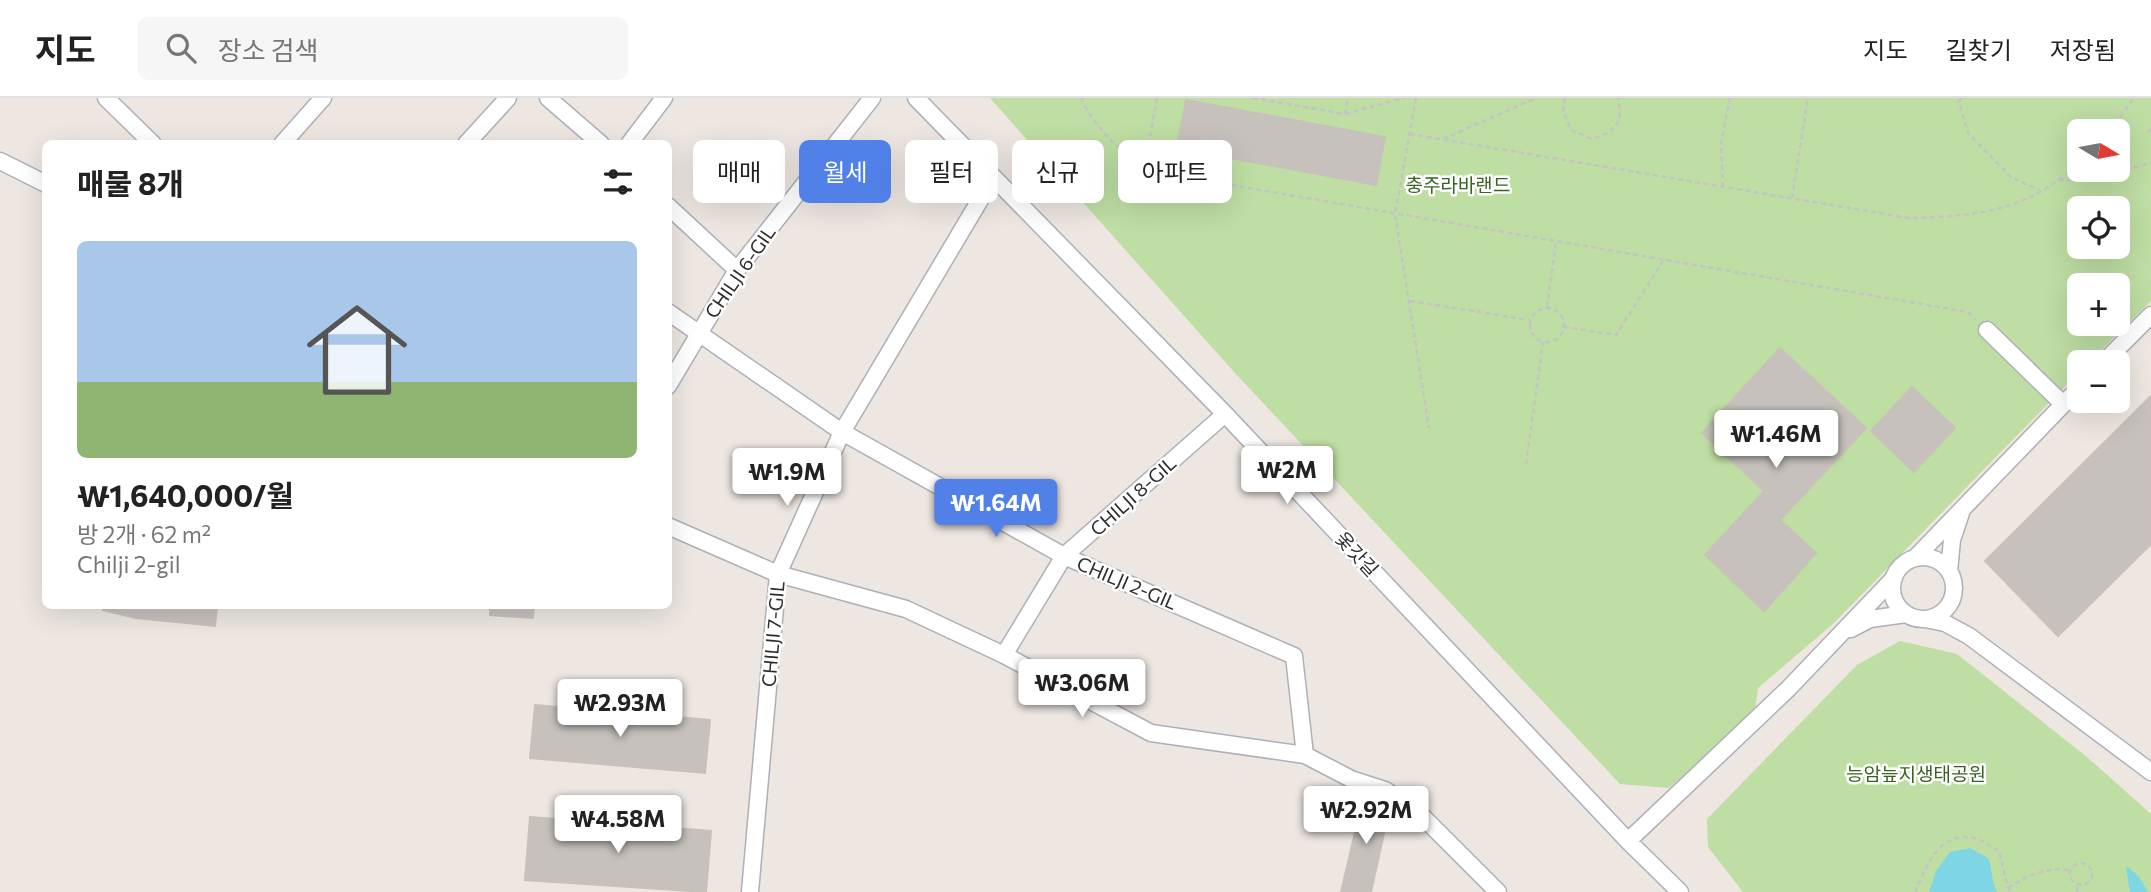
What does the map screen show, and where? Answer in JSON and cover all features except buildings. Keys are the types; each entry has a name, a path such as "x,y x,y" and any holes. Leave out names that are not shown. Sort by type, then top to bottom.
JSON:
{"street":[{"path":"106,98 149,140"},
{"path":"286,140 323,98"},
{"path":"470,140 508,98"},
{"path":"548,98 596,140"},
{"path":"632,140 664,98"},
{"name":"CHILJI 6-GIL","path":"672,379 737,270 872,98"},
{"name":"옻갓길","path":"916,98 956,140"},
{"path":"0,161 42,182"},
{"name":"옻갓길","path":"998,183 1225,414 1628,841 1680,892"},
{"name":"CHILJI 7-GIL","path":"750,892 778,574 842,432 978,203"},
{"path":"672,210 737,270"},
{"path":"2116,350 2151,314"},
{"name":"CHILJI 2-GIL","path":"672,315 842,432 1064,556 1294,656 1305,755"},
{"path":"1987,330 2063,404"},
{"path":"1628,841 1788,689 1894,578 1902,565 1916,557 2067,400"},
{"name":"CHILJI 8-GIL","path":"1004,656 1064,556 1225,414"},
{"path":"1949,571 1955,527 1966,505"},
{"path":"672,528 778,574 906,609 1004,656 1151,733 1305,755 1351,779 1385,790 1417,811 1498,892"},
{"path":"1916,557 1934,559 1949,571 1953,580 1953,595 1965,624 1981,645"},
{"path":"1894,578 1893,595 1906,614"},
{"path":"1925,619 1946,608 1953,595"},
{"path":"1830,646 1857,625 1870,619 1906,614 1959,630 2151,772"}],"path":[{"path":"1081,98 1091,117 1118,146"},
{"path":"1149,140 1157,98"},
{"path":"1253,98 1345,114 1405,98"},
{"path":"1345,114 1348,98"},
{"path":"1416,98 1395,214 1429,428"},
{"path":"1442,139 1536,98"},
{"path":"1565,98 1563,111 1571,130 1592,139 1610,134 1618,123 1621,110 1618,98"},
{"path":"1723,187 1721,143 1730,98"},
{"path":"1792,199 1808,98"},
{"path":"1961,98 1959,102 1968,134 1983,146 2011,177 2041,190"},
{"path":"2119,119 2134,98"},
{"path":"2151,129 2147,132 2151,136"},
{"path":"1410,134 1909,218 1949,217 1986,210 2028,198 2067,173"},
{"path":"2058,180 2089,180 2151,163"},
{"path":"1232,185 1968,312 1987,330"},
{"path":"1547,307 1556,242"},
{"path":"1564,327 1616,335 1664,260"},
{"path":"1410,301 1530,320"},
{"path":"1547,307 1562,315 1564,327 1555,340 1543,342 1533,336 1529,326 1536,310 1547,307"},
{"path":"1526,464 1543,342"},
{"path":"1915,892 1930,857 1950,841 1971,836 1999,851 2008,888 2012,892"},
{"path":"2083,862 2092,869 2092,877 2088,883 2078,884 2072,880 2070,870 2075,864 2083,862"},
{"path":"2008,888 2029,875 2054,868 2070,870"},
{"path":"2077,892 2078,884"}],"green space":[{"name":"충주라바랜드","path":"990,98 2151,98 2151,301 2130,322 2130,273 2067,273 2067,336 2115,336 2101,350 2067,350 2067,384 1834,623 1758,688 1755,712 1669,788 1620,784 1235,373 1084,203 1104,203 1104,140 1027,140"},
{"name":"능암늪지생태공원","path":"1900,641 1957,654 2087,757 2151,814 2151,892 1743,892 1708,847 1707,819 1857,665"}],"water":[{"path":"1970,848 1988,858 1997,892 1929,892 1936,871 1950,852"},
{"path":"2128,867 2139,877 2148,892 2130,892"}]}
